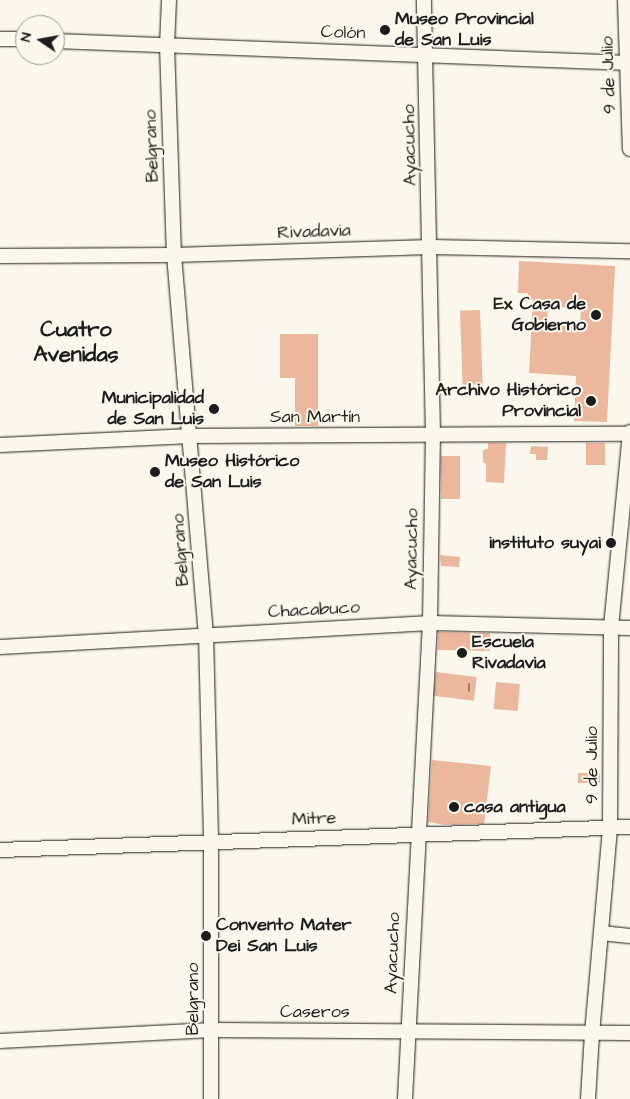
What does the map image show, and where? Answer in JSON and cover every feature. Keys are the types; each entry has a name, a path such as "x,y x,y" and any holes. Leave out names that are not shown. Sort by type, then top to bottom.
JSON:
{"street":[{"name":"Belgrano","path":"168,0 167,45 174,255 191,436 206,634 211,842 211,1099"},
{"name":"Ayacucho","path":"404,1099 430,623 433,435 431,247 424,0"},
{"name":"9 de Julio","path":"626,0 630,148"},
{"path":"0,38 15,39"},
{"name":"Colón","path":"65,41 628,63"},
{"name":"Rivadavia","path":"0,256 174,255 431,247 630,251"},
{"name":"9 de Julio","path":"588,1099 610,827 611,627 630,433"},
{"name":"San Martín","path":"0,446 191,436 630,433"},
{"name":"Chacabuco","path":"0,648 206,634 430,623 630,628"},
{"name":"Mitre","path":"0,850 630,827"},
{"path":"601,933 630,936"},
{"name":"Caseros","path":"0,1041 212,1030 630,1033"}],"building":[{"name":"Ex Casa de Gobierno","path":"519,261 615,266 607,422 574,421 576,376 529,373 533,299 528,299 528,293 518,293","holes":["548,306 581,308 580,324 547,322"]},
{"path":"480,310 483,384 463,385 460,311"},
{"path":"280,334 318,334 318,426 295,426 295,378 280,378"},
{"path":"488,443 506,443 504,483 486,482 486,464 483,462 483,450 488,449"},
{"path":"586,443 605,443 605,465 586,465"},
{"path":"531,446 548,447 547,460 536,460 536,454 530,454"},
{"path":"441,456 460,456 460,499 441,499"},
{"path":"440,555 460,557 459,567 441,566"},
{"path":"438,632 490,633 490,651 438,650"},
{"path":"436,672 477,677 474,701 433,696"},
{"path":"496,682 520,684 518,711 494,709"},
{"path":"432,760 491,766 484,824 445,825 428,822"},
{"path":"578,773 600,773 600,783 578,783"}],"place":[{"name":"Museo Provincial de San Luis","path":"385,30"},
{"name":"Ex Casa de Gobierno","path":"596,315"},
{"name":"Archivo Histórico Provincial","path":"591,401"},
{"name":"Municipalidad de San Luis","path":"214,409"},
{"name":"Museo Histórico de San Luis","path":"155,472"},
{"name":"instituto suyai","path":"611,543"},
{"name":"Escuela Rivadavia","path":"462,653"},
{"name":"casa antigua","path":"454,807"},
{"name":"Convento Mater Dei San Luis","path":"206,936"}],"district":[{"name":"Cuatro Avenidas","path":"76,342"}]}
